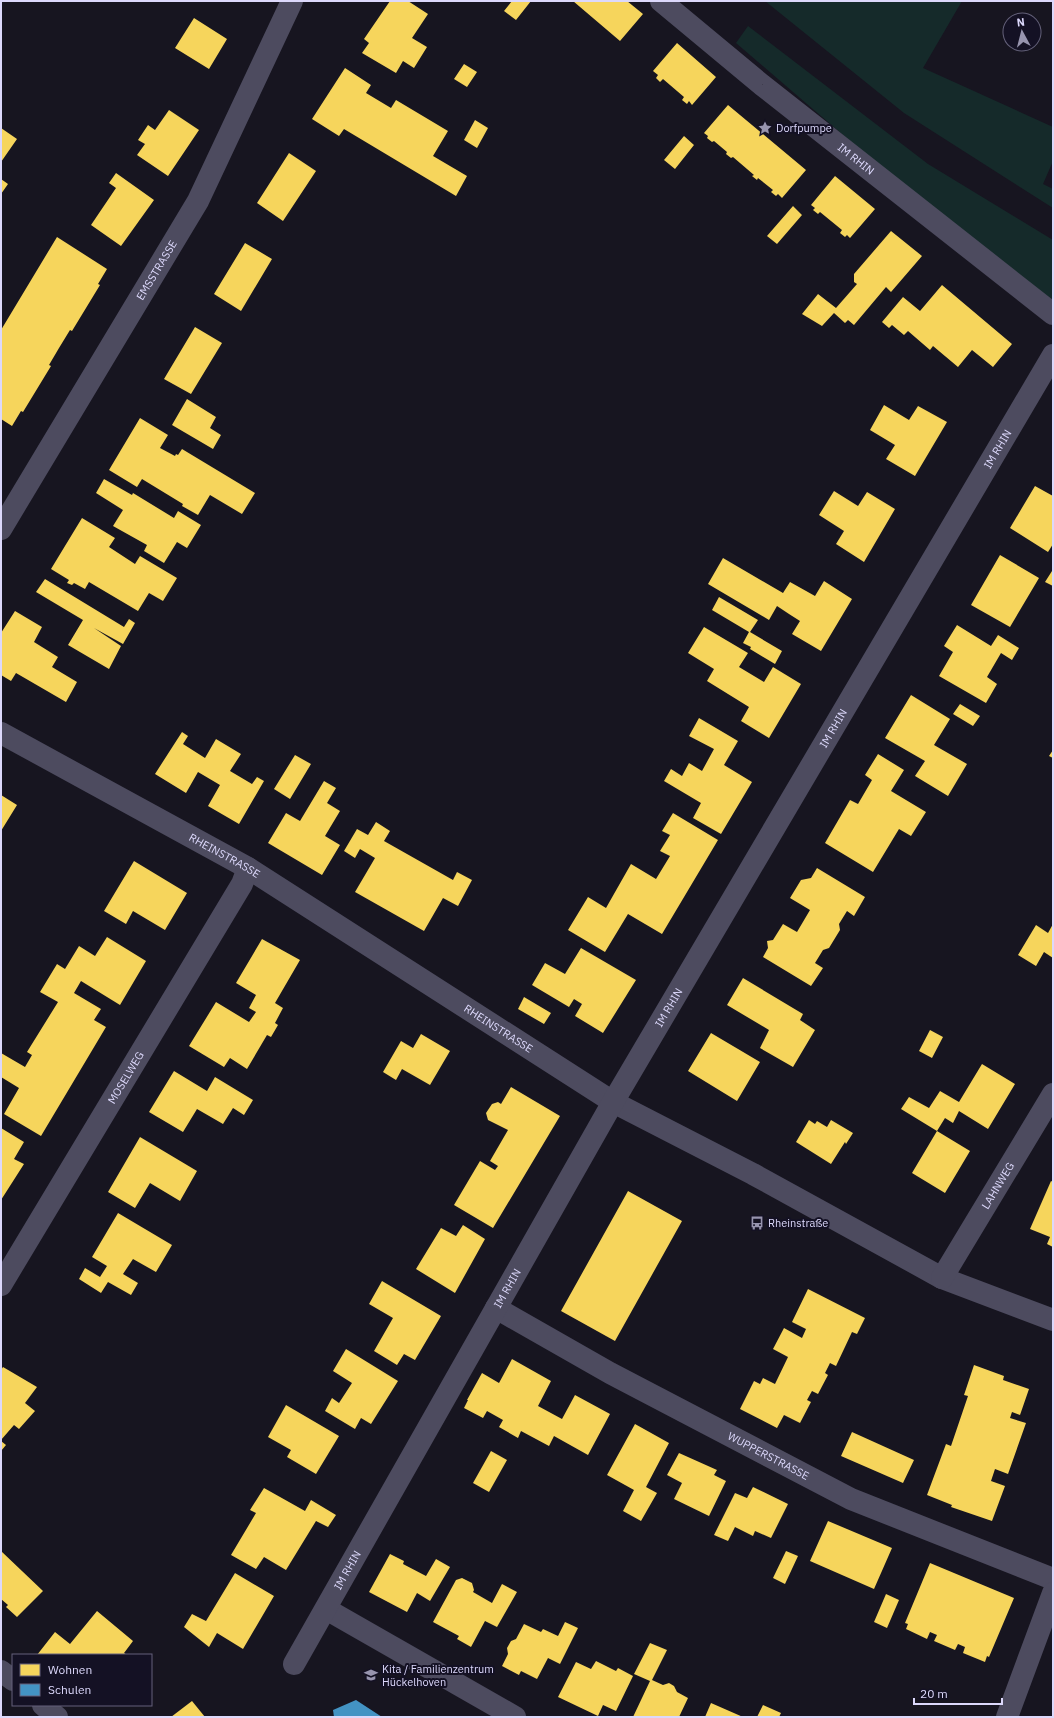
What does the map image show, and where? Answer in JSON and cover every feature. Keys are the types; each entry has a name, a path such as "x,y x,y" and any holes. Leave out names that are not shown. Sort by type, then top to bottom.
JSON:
{"street":[{"name":"EMSSTRASSE","path":"1,529 198,202 292,1"},
{"name":"IM RHIN","path":"661,1 762,85 1053,314"},
{"name":"IM RHIN","path":"294,1664 613,1102 1053,355"},
{"name":"RHEINSTRASSE","path":"1,733 248,868 613,1102 753,1174 942,1278 1053,1320"},
{"name":"MOSELWEG","path":"1,1285 242,884 248,868"},
{"name":"LAHNWEG","path":"942,1278 1053,1094"},
{"name":"WUPPERSTRASSE","path":"496,1308 610,1373 851,1499 1053,1579"},
{"path":"1007,1717 1053,1593"},
{"path":"326,1609 515,1717"},
{"path":"1,1670 12,1679"},
{"path":"44,1706 57,1717"}],"green space":[{"path":"765,1 962,1 923,68 1053,127 1053,161 1043,184 1053,189 1053,208 904,113"},
{"path":"748,26 928,164 1053,240 1053,303 893,178 736,43"}],"building: Wohnen":[{"path":"390,1 408,1 428,14 412,38 427,47 414,68 403,61 396,73 362,53 369,43 364,39"},
{"path":"512,1 531,1 516,20 504,11"},
{"path":"573,1 627,1 643,14 620,41"},
{"path":"194,18 227,39 209,69 175,48"},
{"path":"677,43 716,77 692,105 689,101 687,104 682,100 684,97 663,79 660,82 656,78 658,75 653,71"},
{"path":"464,64 477,72 467,87 454,79"},
{"path":"345,68 371,85 366,93 391,108 396,100 448,131 433,156 467,176 456,196 344,129 339,136 312,119"},
{"path":"728,105 806,170 782,198 778,194 776,196 771,192 773,190 758,178 757,180 752,176 754,175 733,157 731,158 726,154 727,152 714,141 712,142 707,138 708,136 704,133"},
{"path":"169,110 199,130 168,176 137,155 145,144 138,140 148,125 155,130"},
{"path":"475,120 488,128 477,148 464,140"},
{"path":"1,128 17,139 1,162"},
{"path":"684,136 694,145 675,169 664,160"},
{"path":"289,153 316,171 283,221 257,203"},
{"path":"116,173 154,200 121,246 91,225 116,188 109,183"},
{"path":"835,176 875,209 850,238 847,235 845,237 840,233 842,230 820,212 818,214 813,210 815,208 811,205"},
{"path":"1,179 8,184 1,194"},
{"path":"793,206 802,215 777,244 767,236"},
{"path":"891,231 922,256 891,292 886,287 854,325 848,320 845,323 834,313 822,326 802,314 818,294 836,308 857,284 854,282 854,274"},
{"path":"57,237 107,269 98,284 100,285 49,365 51,366 23,412 21,411 12,426 1,419 1,330"},
{"path":"245,243 272,259 241,311 214,294"},
{"path":"942,285 1012,344 993,367 972,350 958,367 933,346 930,350 908,331 904,335 892,325 889,328 882,322 903,297 920,311"},
{"path":"195,327 222,343 191,394 164,379"},
{"path":"187,399 216,417 210,428 221,435 213,449 172,425"},
{"path":"884,405 909,420 918,406 947,422 915,476 886,459 895,445 870,430"},
{"path":"140,418 168,435 160,448 175,456 176,454 178,455 182,449 255,493 242,514 210,495 198,515 142,479 137,487 109,470"},
{"path":"104,479 132,495 133,493 174,518 178,511 201,525 187,548 177,542 164,563 144,551 147,545 113,526 123,510 96,493"},
{"path":"1035,486 1053,496 1053,544 1048,552 1010,528"},
{"path":"834,491 858,506 867,492 895,509 864,562 836,544 844,531 819,515"},
{"path":"82,518 115,538 109,547 135,564 140,556 177,578 163,601 149,593 138,611 89,582 85,589 74,583 72,585 67,583 69,580 51,569"},
{"path":"1000,555 1039,578 1010,627 971,605"},
{"path":"723,558 783,593 790,582 815,596 824,581 852,599 821,651 792,634 800,621 777,606 769,620 708,584"},
{"path":"1053,571 1053,586 1045,582"},
{"path":"45,579 124,627 129,619 135,623 123,644 94,628 121,646 109,669 68,645 83,620 36,592"},
{"path":"719,597 758,620 750,632 782,651 775,664 743,643 749,632 712,610"},
{"path":"15,611 42,627 34,642 58,657 52,667 77,682 66,702 16,673 11,681 1,675 1,633"},
{"path":"957,625 991,646 998,635 1019,648 1012,660 1001,653 987,677 997,684 986,703 939,676 953,652 944,646"},
{"path":"704,627 748,653 739,667 764,682 773,667 801,684 769,738 741,721 749,707 707,681 714,669 688,653"},
{"path":"911,695 950,719 934,745 967,764 948,796 915,776 925,761 885,738"},
{"path":"960,704 980,716 973,726 953,714"},
{"path":"699,718 738,741 724,765 752,782 721,834 693,818 701,803 664,781 671,769 682,776 689,763 702,771 714,749 689,736"},
{"path":"182,732 188,736 183,744 205,758 216,739 241,754 230,771 252,784 257,777 264,781 239,824 208,806 220,785 198,772 186,793 155,774"},
{"path":"1053,750 1053,758 1049,756"},
{"path":"878,754 904,770 891,791 926,812 911,836 899,829 873,872 825,843 850,800 858,804 872,780 865,775"},
{"path":"295,755 311,764 290,799 274,789"},
{"path":"324,781 336,788 327,803 340,811 325,836 340,845 322,875 268,843 286,813 300,821"},
{"path":"1,795 17,805 1,831"},
{"path":"673,813 718,840 662,934 628,914 605,952 568,930 588,897 606,908 631,864 656,879 670,856 660,851 670,835 662,831"},
{"path":"376,822 390,831 384,841 453,880 457,872 472,880 458,906 443,898 424,931 355,892 375,858 360,849 355,858 344,851 357,829 368,835"},
{"path":"134,861 187,893 165,930 133,911 126,924 104,911"},
{"path":"817,868 865,897 854,916 847,911 839,924 840,930 829,948 823,950 815,963 823,968 811,986 763,957 768,948 767,941 773,940 783,924 797,932 810,910 790,898 801,880 811,878"},
{"path":"1053,924 1053,958 1044,952 1036,966 1018,955 1036,925 1048,933"},
{"path":"107,937 146,961 120,1005 81,981 74,993 101,1009 94,1020 106,1027 41,1136 4,1114 19,1088 1,1077 1,1053 25,1067 32,1055 27,1052 58,1002 40,992 57,964 65,969 79,946 95,956"},
{"path":"262,939 300,960 275,1003 283,1008 275,1023 278,1025 271,1037 267,1035 247,1069 230,1058 224,1067 189,1046 216,1002 249,1022 256,1012 249,1008 256,995 236,983"},
{"path":"581,948 636,980 603,1033 575,1016 582,1004 574,999 569,1007 532,985 545,963 565,974"},
{"path":"743,978 803,1014 800,1020 815,1030 793,1067 760,1048 769,1030 727,1005"},
{"path":"524,997 551,1013 544,1024 518,1009"},
{"path":"930,1030 943,1037 932,1058 919,1051"},
{"path":"711,1033 760,1062 737,1101 688,1071"},
{"path":"421,1034 450,1051 430,1085 402,1069 396,1080 383,1072 401,1041 413,1048"},
{"path":"982,1064 1015,1084 988,1129 959,1111 953,1123 945,1118 937,1131 901,1109 909,1097 929,1108 940,1091 959,1102"},
{"path":"174,1071 207,1091 215,1077 253,1100 244,1115 233,1108 223,1124 197,1109 183,1132 149,1112"},
{"path":"511,1087 560,1116 493,1228 454,1205 480,1161 495,1170 498,1166 490,1161 508,1130 488,1120 486,1113 492,1104 498,1102 501,1104"},
{"path":"809,1120 815,1124 817,1121 827,1127 831,1120 853,1133 846,1144 845,1142 831,1164 796,1142"},
{"path":"1,1128 24,1142 14,1159 24,1164 1,1200"},
{"path":"937,1131 970,1151 945,1193 912,1173"},
{"path":"140,1137 197,1171 180,1201 150,1183 135,1208 108,1192"},
{"path":"1051,1181 1053,1182 1053,1247 1047,1244 1050,1237 1030,1229"},
{"path":"628,1191 682,1221 615,1341 561,1311"},
{"path":"118,1213 172,1245 156,1272 133,1259 123,1274 138,1283 131,1295 108,1282 101,1293 79,1279 85,1268 100,1277 107,1266 92,1257"},
{"path":"463,1225 485,1239 455,1293 416,1269 441,1228 456,1236"},
{"path":"382,1281 441,1316 415,1360 404,1354 397,1365 374,1351 393,1318 369,1304"},
{"path":"808,1289 865,1318 857,1334 852,1332 836,1366 830,1363 825,1373 828,1375 818,1394 812,1391 807,1400 811,1402 800,1423 784,1415 777,1428 740,1409 754,1381 760,1384 763,1378 775,1384 788,1357 773,1349 784,1328 802,1338 806,1329 792,1322"},
{"path":"346,1349 398,1381 371,1424 361,1418 355,1429 325,1411 332,1398 339,1403 352,1383 333,1371"},
{"path":"512,1359 551,1381 538,1406 562,1419 575,1395 610,1414 588,1455 554,1436 549,1446 521,1431 518,1438 499,1427 503,1420 487,1411 483,1418 464,1408 482,1373 499,1383"},
{"path":"974,1365 1004,1376 1003,1380 1029,1389 1020,1415 1012,1412 1010,1418 1026,1423 1008,1474 995,1469 991,1481 1005,1486 992,1521 951,1507 952,1505 927,1495 946,1444 951,1446 968,1396 964,1395"},
{"path":"3,1367 37,1387 25,1403 35,1411 19,1429 14,1425 1,1440 1,1370"},
{"path":"286,1405 339,1436 316,1474 287,1457 291,1450 268,1437"},
{"path":"635,1424 669,1443 646,1487 657,1493 641,1521 623,1511 634,1490 607,1475"},
{"path":"852,1432 914,1460 903,1483 841,1456"},
{"path":"1,1441 6,1445 1,1451"},
{"path":"491,1451 507,1460 489,1492 473,1483"},
{"path":"679,1453 717,1470 714,1475 726,1481 709,1516 674,1499 682,1483 667,1475"},
{"path":"753,1487 788,1504 771,1538 755,1531 753,1536 735,1527 728,1541 714,1535 735,1493 747,1498"},
{"path":"264,1488 305,1511 311,1500 336,1515 328,1527 316,1521 286,1570 264,1557 256,1569 231,1555 256,1513 250,1510"},
{"path":"828,1521 892,1548 874,1589 810,1561"},
{"path":"1,1551 43,1591 17,1617 6,1607 8,1605 1,1599"},
{"path":"786,1551 798,1556 785,1584 773,1578"},
{"path":"390,1554 404,1561 403,1564 426,1576 436,1559 450,1567 430,1601 417,1593 407,1612 369,1592"},
{"path":"930,1563 1014,1598 989,1657 987,1656 985,1662 963,1653 965,1647 958,1644 955,1650 934,1641 937,1635 930,1632 927,1639 906,1629 908,1624 905,1623"},
{"path":"235,1573 274,1596 243,1649 217,1633 209,1647 184,1627 192,1614 206,1621"},
{"path":"462,1578 472,1583 474,1590 473,1592 492,1603 502,1584 517,1592 497,1627 485,1621 471,1647 457,1639 459,1636 433,1622 456,1580"},
{"path":"886,1594 899,1600 887,1628 874,1622"},
{"path":"97,1611 133,1641 124,1653 126,1654 38,1654 55,1632 70,1644"},
{"path":"565,1622 578,1628 560,1664 548,1658 537,1679 521,1671 519,1675 502,1666 508,1654 507,1648 511,1641 516,1639 524,1624 541,1632 543,1629 558,1636"},
{"path":"650,1643 667,1650 652,1680 663,1685 669,1683 674,1686 677,1692 688,1698 679,1717 633,1717 650,1681 634,1674"},
{"path":"596,1661 616,1671 618,1668 633,1676 616,1711 603,1705 598,1716 558,1697 576,1662 591,1669"},
{"path":"192,1701 205,1717 171,1717"},
{"path":"711,1703 743,1717 705,1717"},
{"path":"763,1705 781,1713 779,1717 757,1717"}],"building: Schulen":[{"path":"356,1700 382,1717 334,1717 333,1710"}],"place":[{"name":"Dorfpumpe","path":"765,128"},
{"name":"Rheinstraße","path":"757,1223"},
{"name":"Kita / Familienzentrum Hückelhoven","path":"371,1675"}]}
